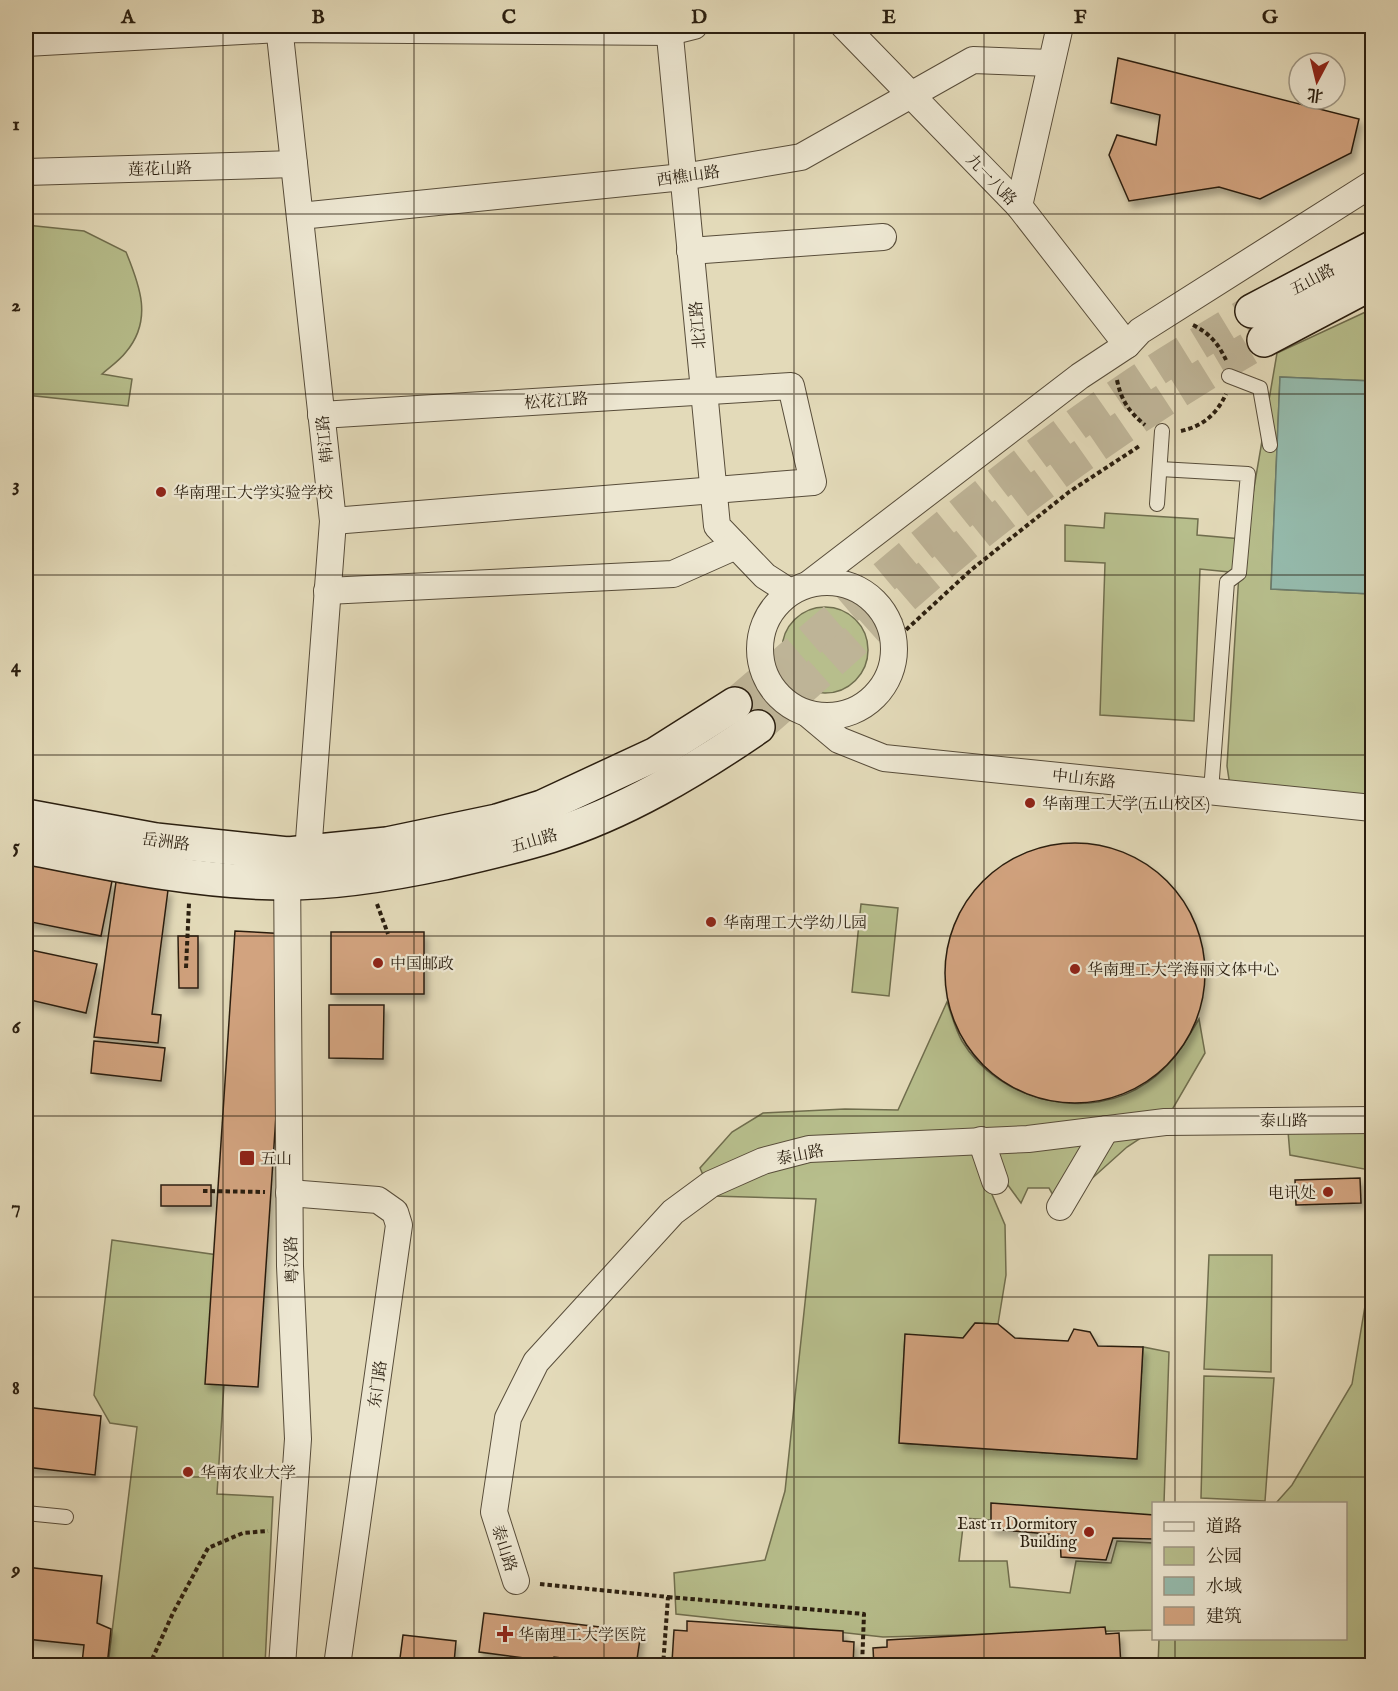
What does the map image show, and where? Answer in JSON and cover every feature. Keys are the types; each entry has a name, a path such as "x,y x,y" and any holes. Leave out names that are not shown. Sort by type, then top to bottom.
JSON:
{"main road":[{"name":"五山路","path":"1372,248 1258,326 1372,283"},
{"name":"五山路","path":"294,863 432,836 497,821 542,807 747,715"},
{"name":"岳洲路","path":"26,816 294,863"},
{"name":"岳洲路","path":"26,847 190,875 294,863"}],"street":[{"path":"26,43 279,27 669,29 694,26"},
{"name":"九一八路","path":"844,26 1019,206 1127,345"},
{"path":"1019,206 1060,26"},
{"name":"韩江路","path":"279,27 333,521 327,591 294,863"},
{"name":"北江路","path":"669,29 717,526 765,576 800,588"},
{"name":"西樵山路","path":"300,216 683,177 801,157 973,60 1051,63"},
{"name":"莲花山路","path":"26,172 294,164"},
{"path":"800,588 833,581 855,587 874,600 888,618 895,640 894,663 886,684 871,701 852,712 830,717 808,714 788,704 772,689 762,669 759,647 763,626 774,606 1080,376 1127,345 1140,332 1372,184"},
{"path":"690,251 883,237"},
{"name":"松花江路","path":"321,415 791,386 813,482 713,491"},
{"path":"333,521 713,491"},
{"path":"327,591 673,574 736,546"},
{"name":"中山东路","path":"808,714 838,740 884,758 1372,808"},
{"name":"粤汉路","path":"282,1665 298,1438 289,1193 294,863"},
{"name":"泰山路","path":"516,1581 494,1512 508,1418 536,1362 674,1212 711,1184 763,1161 809,1149 1028,1138 1165,1122 1372,1120"},
{"path":"1060,1207 1106,1129"},
{"path":"981,1140 995,1181"},
{"name":"东门路","path":"289,1193 378,1200 395,1212 399,1225 337,1665"}],"lane":[{"path":"1229,376 1260,388 1270,445"},
{"path":"1157,504 1162,431"},
{"path":"1160,469 1248,474 1239,573 1227,582 1211,791"},
{"path":"26,1513 66,1517"}],"path":[{"path":"1127,345 1118,370 1121,398 1131,413 1145,425 1162,431 1179,432 1195,428 1209,419 1223,399 1229,376 1222,351 1205,332 1181,322 1155,324"},
{"path":"895,640 971,570 1069,492 1162,431"},
{"path":"186,968 190,875"},
{"path":"203,1191 289,1193"},
{"path":"149,1665 173,1612 208,1548 243,1533 291,1530"},
{"path":"516,1581 864,1614 862,1665"},
{"path":"663,1665 668,1597"}],"green space":[{"path":"26,225 84,231 126,252 136,277 142,315 134,340 126,352 102,374 132,379 128,406 26,395"},
{"path":"1372,309 1372,381 1280,377 1271,589 1372,594 1372,801 1231,793 1227,766 1239,573 1200,569 1194,721 1100,715 1105,563 1065,561 1065,525 1104,528 1105,513 1198,519 1197,535 1242,539 1241,564 1277,353"},
{"path":"825,607 849,614 861,626 868,650 861,674 849,686 825,693 801,686 789,674 782,650 789,626 801,614"},
{"path":"861,904 898,908 889,996 852,992"},
{"path":"947,1002 962,1041 978,1062 998,1079 1046,1100 1073,1103 1099,1102 1125,1095 1148,1082 1171,1061 1199,1019 1205,1053 1165,1122 1127,1147 1060,1207 1049,1188 1028,1188 1021,1203 1002,1177 988,1185 1005,1225 1006,1275 998,1324 975,1323 963,1338 905,1335 900,1443 1136,1459 1143,1347 1169,1352 1164,1502 1152,1502 1152,1515 1117,1529 964,1518 959,1561 1007,1561 1010,1587 1070,1593 1076,1561 1111,1563 1117,1541 1152,1543 1152,1630 883,1637 676,1614 674,1573 765,1560 785,1491 816,1199 712,1196 700,1168 732,1132 763,1113 845,1109 898,1110"},
{"path":"1287,1119 1372,1120 1372,1665 1158,1666 1159,1640 1347,1640 1347,1502 1277,1502 1292,1485 1352,1384 1371,1270 1370,1170 1290,1155"},
{"path":"112,1240 232,1257 217,1494 273,1497 265,1665 108,1665 137,1427 110,1423 94,1395"},
{"path":"1209,1255 1272,1255 1271,1372 1204,1369"},
{"path":"1204,1376 1274,1378 1265,1501 1201,1498"}],"water":[{"path":"1280,377 1372,381 1372,594 1271,589"}],"building":[{"path":"1118,58 1287,101 1287,111 1327,111 1359,119 1351,153 1260,199 1219,187 1129,201 1109,155 1117,135 1156,145 1160,115 1111,103"},
{"name":"华南理工大学海丽文体中心","path":"1075,843 1100,845 1136,858 1158,872 1176,890 1195,923 1203,948 1205,973 1203,998 1190,1034 1176,1056 1158,1074 1125,1093 1100,1101 1075,1103 1050,1101 1014,1088 992,1074 974,1056 955,1023 947,998 945,973 947,948 960,912 974,890 992,872 1025,853 1050,845"},
{"path":"26,864 112,881 101,936 26,921"},
{"path":"116,882 168,890 152,1014 161,1015 158,1043 94,1037"},
{"name":"五山","path":"235,931 288,934 258,1387 205,1384"},
{"name":"中国邮政","path":"331,932 424,932 424,994 331,994"},
{"path":"178,936 198,936 198,988 179,988"},
{"path":"26,949 97,964 86,1013 26,999"},
{"path":"329,1005 384,1005 383,1059 329,1058"},
{"path":"94,1041 165,1048 161,1081 91,1073"},
{"name":"电讯处","path":"1360,1178 1361,1203 1296,1205 1295,1180"},
{"path":"161,1185 211,1185 211,1206 161,1206"},
{"path":"975,1323 998,1324 1015,1338 1068,1341 1074,1329 1090,1332 1098,1346 1143,1347 1137,1459 899,1443 905,1334 963,1338"},
{"path":"26,1407 101,1416 95,1475 26,1467"},
{"name":"East 11 Dormitory Building","path":"991,1503 1152,1515 1152,1539 1113,1538 1106,1560 1061,1557 1060,1535 991,1529"},
{"path":"26,1567 102,1576 97,1623 111,1629 107,1666 82,1663 84,1645 26,1639"},
{"path":"484,1613 641,1632 636,1666 604,1666 604,1663 554,1657 552,1666 530,1666 531,1659 479,1652"},
{"path":"687,1621 843,1631 843,1641 854,1642 853,1666 729,1666 672,1662 674,1630 687,1631"},
{"path":"1105,1627 1106,1634 1119,1633 1121,1666 874,1666 873,1648 887,1647 887,1640"},
{"path":"403,1635 456,1641 454,1663 470,1666 399,1666"}],"tunnel":[{"path":"735,704 931,538 1032,458 1136,383 1252,311"},
{"path":"758,727 928,576 1027,496 1143,414 1264,340"}],"place":[{"name":"华南理工大学实验学校","path":"161,492"},
{"name":"华南理工大学(五山校区)","path":"1030,803"},
{"name":"华南理工大学幼儿园","path":"711,922"},
{"name":"中国邮政","path":"378,963"},
{"name":"华南理工大学海丽文体中心","path":"1075,969"},
{"name":"五山","path":"247,1158"},
{"name":"电讯处","path":"1328,1192"},
{"name":"华南农业大学","path":"188,1472"},
{"name":"East 11 Dormitory Building","path":"1089,1532"},
{"name":"华南理工大学医院","path":"505,1634"}]}
